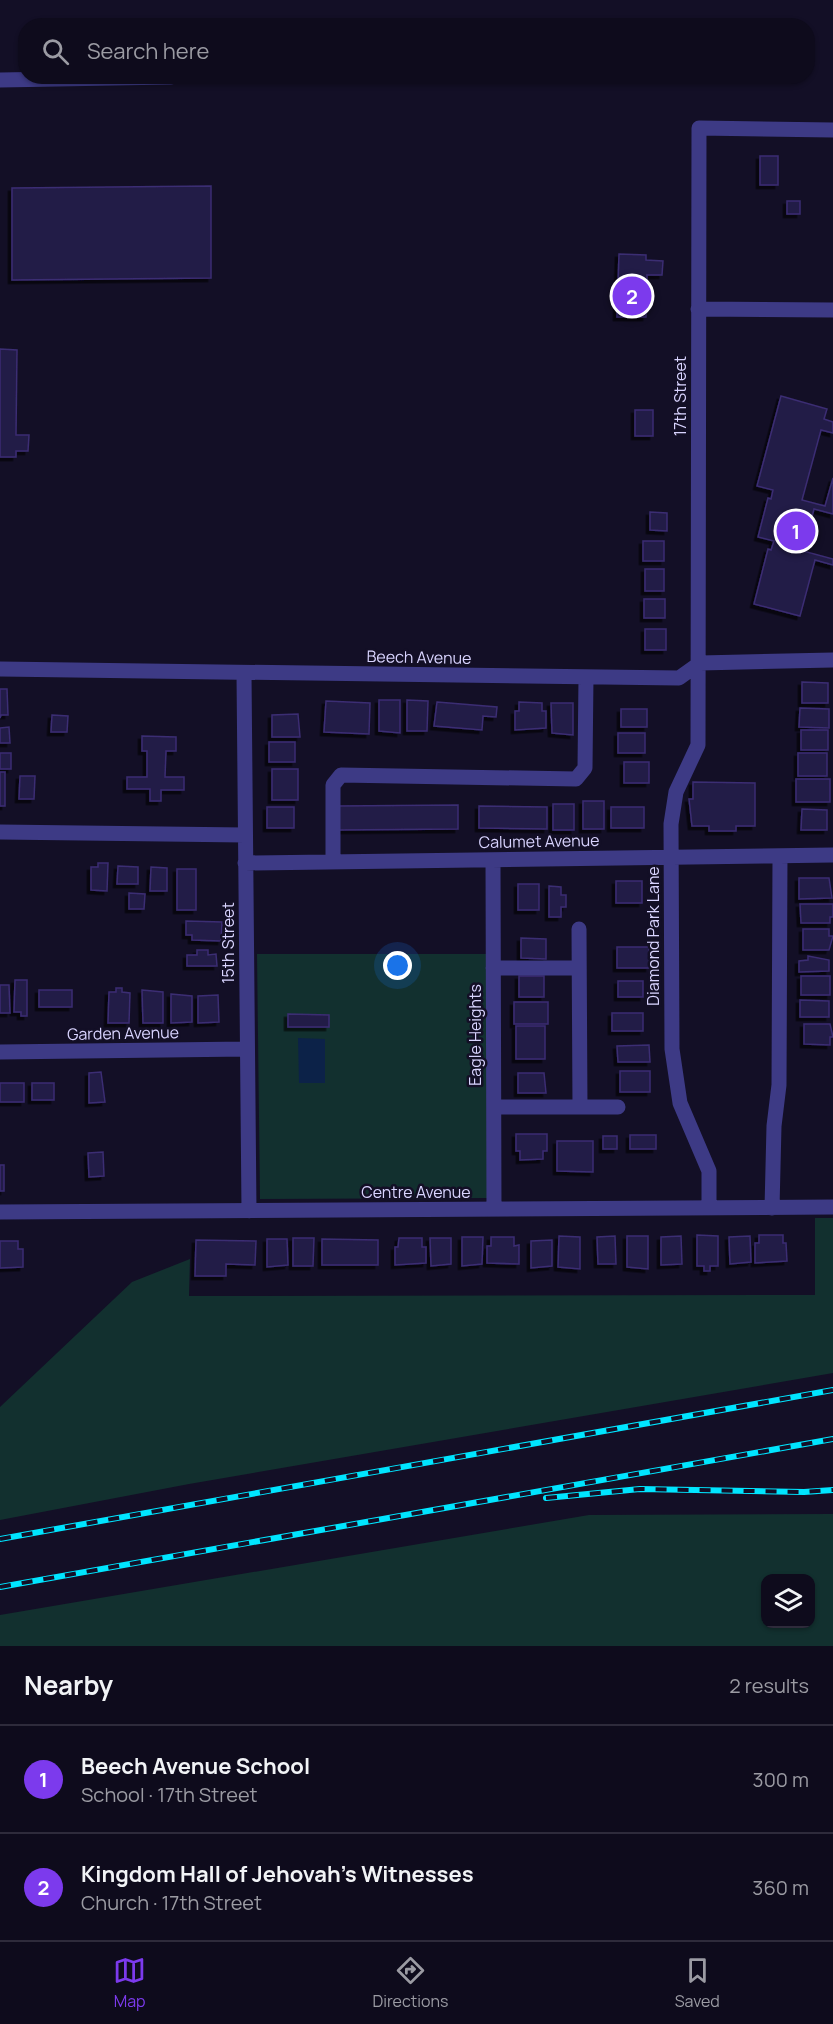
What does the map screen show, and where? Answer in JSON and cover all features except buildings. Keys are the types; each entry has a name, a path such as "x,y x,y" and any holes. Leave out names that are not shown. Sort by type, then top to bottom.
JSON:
{"street":[{"path":"0,80 18,80"},
{"name":"17th Street","path":"700,663 699,128 833,130"},
{"path":"698,309 833,310"},
{"name":"Beech Avenue","path":"0,669 679,678 700,663 833,660"},
{"name":"Diamond Park Lane","path":"700,663 698,745 676,792 671,824 672,1049 680,1103 709,1171 709,1208"},
{"name":"15th Street","path":"244,674 249,1211"},
{"path":"333,862 333,785 341,776 576,778 585,768 586,677"},
{"path":"0,832 245,835"},
{"name":"Calumet Avenue","path":"245,863 833,855"},
{"path":"772,1208 773,1137 779,1085 780,856"},
{"name":"Eagle Heights","path":"493,860 494,1209"},
{"path":"579,929 580,1107"},
{"path":"493,968 579,968"},
{"name":"Garden Avenue","path":"0,1052 247,1049"},
{"path":"494,1107 618,1107"},
{"name":"Centre Avenue","path":"0,1212 833,1207"}],"green space":[{"path":"257,954 486,954 488,1198 260,1199"},
{"path":"815,1218 833,1218 833,1373 189,1484 0,1520 0,1407 132,1282 190,1259 189,1296 815,1295"},
{"path":"833,1514 833,1646 0,1646 0,1615 589,1515"}],"water":[{"path":"298,1038 325,1039 325,1083 299,1083"}],"railway":[{"path":"0,1539 833,1390"},
{"path":"0,1587 833,1439"},
{"path":"546,1498 640,1489 804,1492 833,1490"}],"place":[{"name":"Kingdom Hall of Jehovah’s Witnesses","path":"632,296"},
{"name":"Beech Avenue School","path":"796,531"}]}
